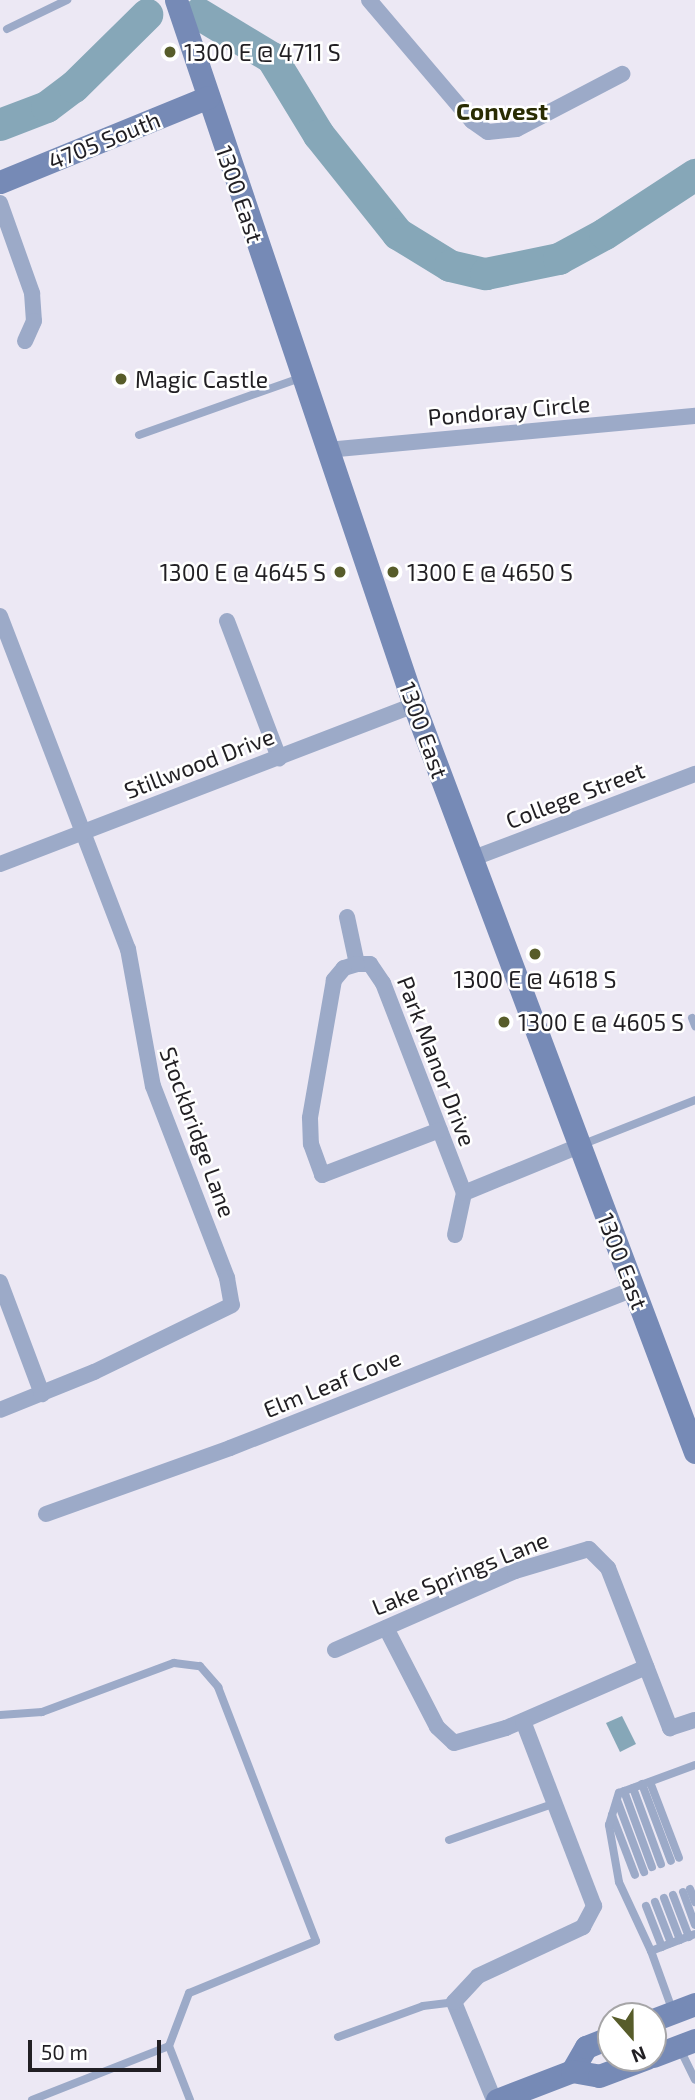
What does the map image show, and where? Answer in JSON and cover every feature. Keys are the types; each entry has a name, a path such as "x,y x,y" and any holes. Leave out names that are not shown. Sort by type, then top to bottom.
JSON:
{"main road":[{"name":"1300 East","path":"176,0 414,705 633,1289 693,1439"},
{"name":"4705 South","path":"0,182 208,97"},
{"path":"572,2071 586,2047 597,2043"},
{"path":"667,2051 687,2043"},
{"path":"496,2100 572,2071 599,2076 610,2072"}],"street":[{"path":"369,0 472,121 488,132 517,129 621,74"},
{"path":"0,203 32,293 34,321 25,341"},
{"name":"Pondoray Circle","path":"327,450 695,416"},
{"name":"Stockbridge Lane","path":"0,615 138,984 143,1048 153,1086 227,1278 232,1306 205,1322 0,1410"},
{"path":"227,621 279,758"},
{"name":"Stillwood Drive","path":"0,864 414,705"},
{"name":"College Street","path":"471,859 695,774"},
{"path":"347,917 357,964 344,968 334,979 310,1118 311,1144 322,1175 440,1130"},
{"name":"Park Manor Drive","path":"357,964 370,964 383,983 464,1193"},
{"path":"455,1235 464,1193 579,1146"},
{"path":"0,1282 42,1394"},
{"name":"Elm Leaf Cove","path":"46,1514 230,1448 633,1289"},
{"name":"Lake Springs Lane","path":"335,1650 515,1571 589,1549 608,1567 670,1728 695,1720"},
{"path":"386,1628 445,1737 454,1743 523,1721 646,1667"},
{"path":"496,2100 454,2002 478,1976 573,1933 590,1916 592,1894 523,1721"}],"lane":[{"path":"7,29 67,0"},
{"path":"139,435 302,377"},
{"path":"579,1146 695,1100"},
{"path":"0,1715 42,1712 174,1663 200,1666 218,1687 316,1941 189,1993 169,2046 190,2100"},
{"path":"674,2012 651,1951 618,1882 608,1825 617,1800 624,1791 695,1765"},
{"path":"646,1783 675,1860"},
{"path":"633,1788 653,1868"},
{"path":"624,1791 653,1868"},
{"path":"617,1800 653,1868"},
{"path":"449,1840 555,1803"},
{"path":"612,1815 635,1875"},
{"path":"695,1902 686,1890 695,1925"},
{"path":"684,1939 664,1898 684,1939"},
{"path":"646,1906 662,1947"},
{"path":"651,1951 684,1939"},
{"path":"338,2037 423,2006 454,2002"},
{"path":"687,2043 695,2080"},
{"path":"32,2100 169,2046"}],"water":[{"path":"622,1716 636,1744 620,1752 606,1723"}],"waterway":[{"path":"199,14 272,58 319,135 398,234 450,266 486,274 559,259 605,234 695,175"},
{"path":"0,125 47,107 74,87 147,15"}],"place":[{"name":"1300 E @ 4711 S","path":"170,52"},
{"name":"Magic Castle","path":"121,379"},
{"name":"1300 E @ 4645 S","path":"340,572"},
{"name":"1300 E @ 4650 S","path":"393,572"},
{"name":"1300 E @ 4618 S","path":"535,954"},
{"name":"1300 E @ 4605 S","path":"504,1022"}],"district":[{"name":"Convest","path":"502,111"}]}
